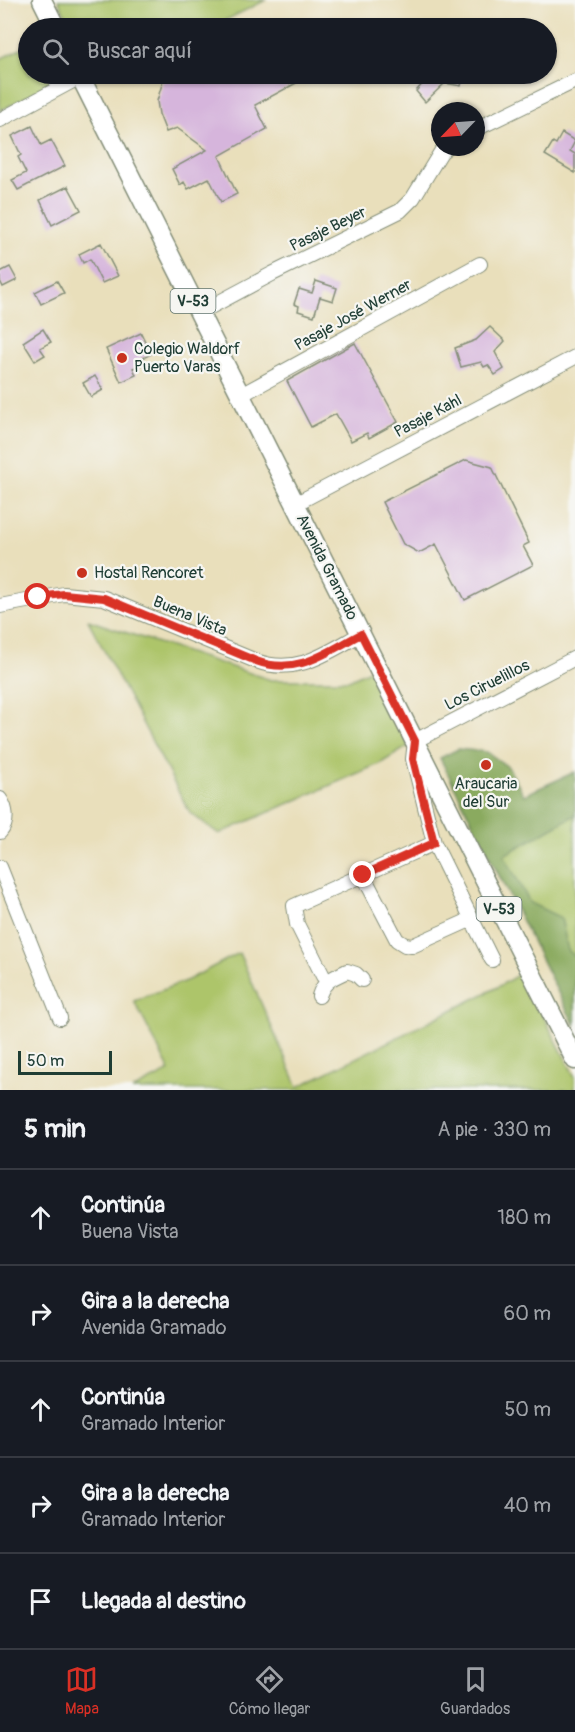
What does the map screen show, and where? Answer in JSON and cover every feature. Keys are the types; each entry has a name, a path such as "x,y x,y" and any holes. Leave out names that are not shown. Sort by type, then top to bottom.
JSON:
{"main road":[{"path":"42,0 51,18"},
{"name":"Avenida Gramado","path":"84,84 575,1060"}],"street":[{"path":"485,125 575,81"},
{"path":"0,120 64,84"},
{"name":"Pasaje Beyer","path":"199,313 400,211 413,198 439,156"},
{"name":"Pasaje José Werner","path":"241,395 480,264"},
{"name":"Pasaje Kahl","path":"295,504 575,357"},
{"name":"Buena Vista","path":"0,606 64,594 104,598 275,667 307,663 361,634"},
{"name":"Los Ciruelillos","path":"415,741 575,658"},
{"path":"415,741 413,759 434,843 492,960"},
{"path":"0,799 6,817 3,830 0,832"},
{"path":"327,981 322,976 297,924 294,906 434,843"},
{"path":"0,867 60,1018"},
{"path":"363,875 397,940 405,945 412,946 472,919"},
{"path":"320,996 322,987 327,981 347,971 356,974 362,980"}],"green space":[{"path":"58,0 266,0 230,18 67,18"},
{"path":"18,50 18,84 50,84 0,111 0,59"},
{"path":"88,620 271,680 349,680 371,669 409,746 381,763 219,834 190,813"},
{"path":"458,749 487,752 508,767 524,795 575,772 575,815 504,855 530,903 561,918 568,950 575,957 575,1026 440,758"},
{"path":"575,807 575,1026 489,855"},
{"path":"239,953 298,1087 496,988 521,973 575,1077 575,1090 132,1090 170,1071 134,1001 188,980"}],"building":[{"path":"162,84 294,84 255,105 267,129 219,156 237,194 221,202 209,178 188,189 184,182 180,185 172,169 207,150 177,128 166,132 157,101"},
{"path":"422,84 444,84 425,102 416,91"},
{"path":"32,126 41,145 51,140 65,166 18,190 12,180 26,173 18,157 21,155 12,136"},
{"path":"562,133 575,141 570,151 575,154 575,173 545,155 553,142 556,144"},
{"path":"68,186 81,210 52,225 40,200"},
{"path":"101,243 118,276 102,283 90,259 83,263 79,254"},
{"path":"10,267 17,280 3,287 0,272"},
{"path":"57,281 64,293 41,304 35,292"},
{"path":"316,281 337,288 333,301 320,297 314,316 298,311 299,306 294,304 299,289 312,293"},
{"path":"490,327 505,341 495,352 504,369 495,375 488,365 484,367 481,362 461,367 455,348 476,340"},
{"path":"43,329 51,342 40,348 45,355 35,361 23,342"},
{"path":"141,333 151,354 139,360 141,365 133,368 136,375 121,382 106,349"},
{"path":"355,343 398,422 369,438 367,433 351,441 336,414 311,427 287,381"},
{"path":"95,376 103,390 91,397 83,383"},
{"path":"466,460 492,467 529,543 523,546 533,565 465,600 436,544 419,553 403,544 382,502"}],"place":[{"name":"Colegio Waldorf Puerto Varas","path":"122,358"},
{"name":"Hostal Rencoret","path":"82,573"},
{"name":"Araucaria del Sur","path":"486,765"}],"route":[{"path":"38,597 77,594 104,598 265,665 275,667 307,663 361,634 415,741 413,759 434,843 363,875"}]}
